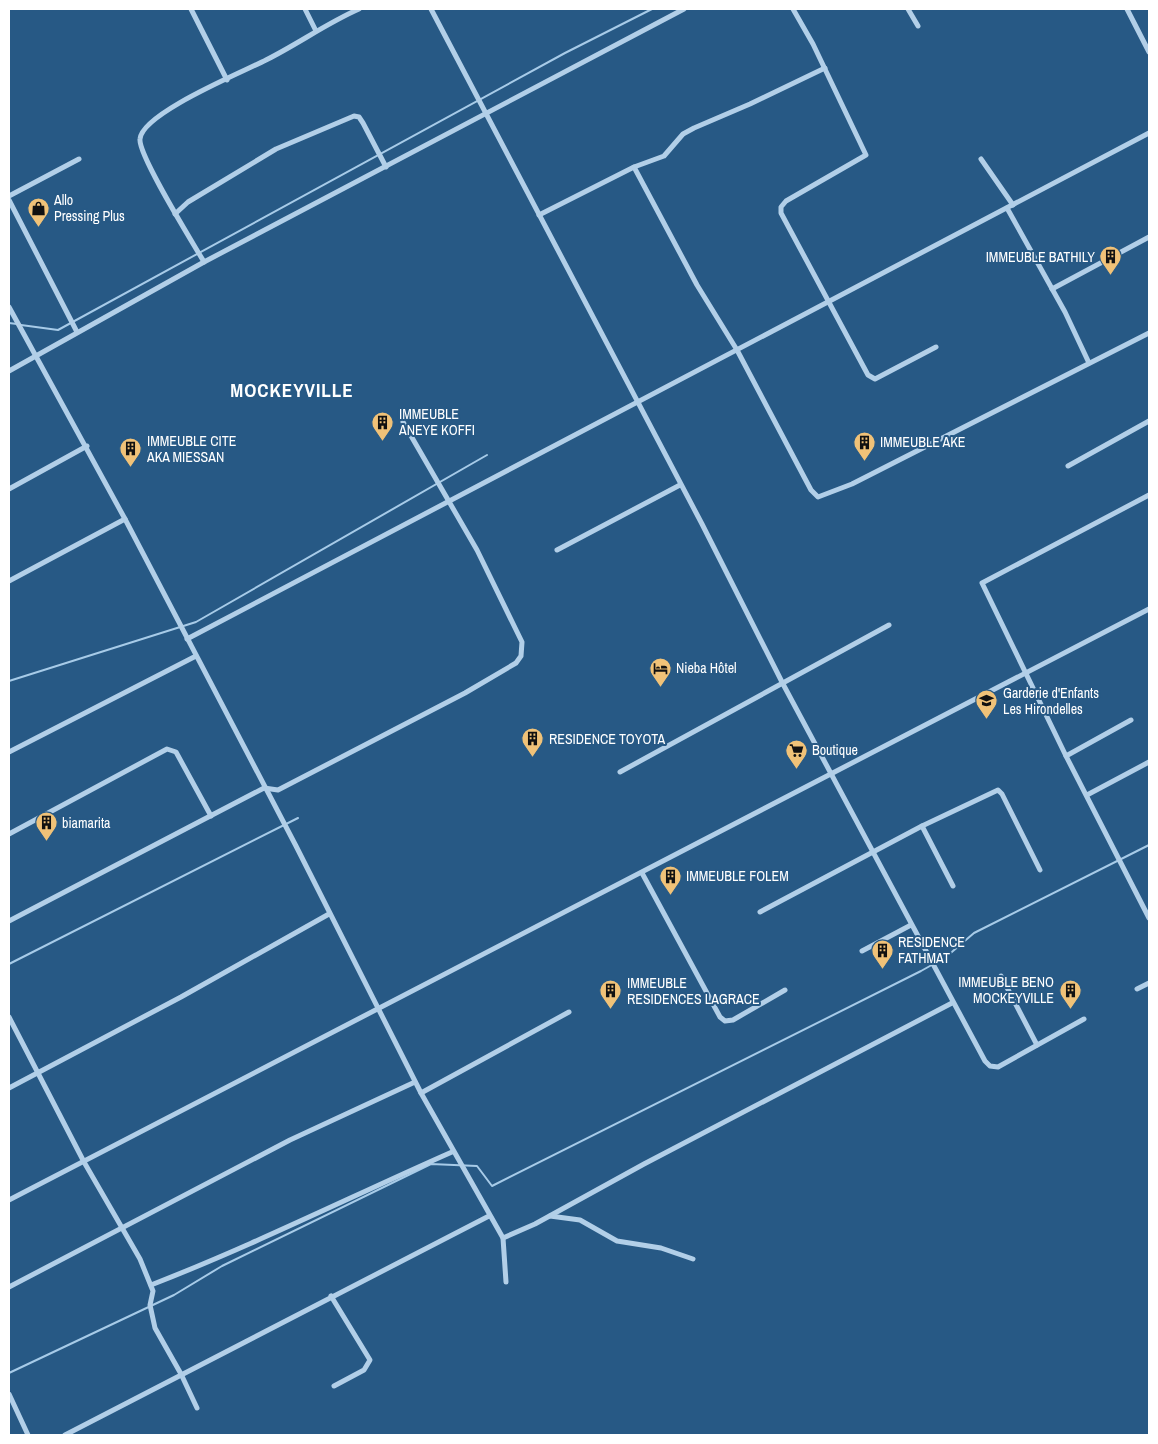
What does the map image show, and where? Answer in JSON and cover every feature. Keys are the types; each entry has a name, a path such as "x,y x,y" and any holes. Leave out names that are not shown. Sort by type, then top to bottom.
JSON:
{"street":[{"path":"191,9 227,80"},
{"path":"305,9 316,31"},
{"path":"204,262 175,214 142,147 140,139 142,133 159,117 186,98 227,80 359,9"},
{"path":"431,9 783,684 952,1003 990,1066 998,1067 1084,1019"},
{"path":"9,371 204,262 386,167 674,11 684,9"},
{"path":"793,9 866,155 786,202 781,207 781,213 826,301 871,378 874,379 936,347"},
{"path":"908,9 918,26"},
{"path":"1126,9 1149,52"},
{"path":"538,215 634,167 664,156 684,134 694,128 750,104 824,68"},
{"path":"175,214 188,202 276,150 354,116 359,117 363,123 386,167"},
{"path":"187,639 737,350 826,301 1149,133"},
{"path":"77,332 9,198 79,159"},
{"path":"981,159 1013,205"},
{"path":"634,167 697,286 737,350 811,490 818,497 852,484 1149,333"},
{"path":"1006,208 1052,289 1089,363"},
{"path":"1052,289 1149,237"},
{"path":"9,308 87,446 452,1152 503,1238 506,1282"},
{"path":"1068,466 1149,421"},
{"path":"9,921 264,788 278,790 465,693 516,663 522,656 522,642 477,550 402,422"},
{"path":"9,489 87,446"},
{"path":"556,550 680,485"},
{"path":"1149,495 982,583 1066,756 1149,918"},
{"path":"9,581 125,520"},
{"path":"9,1200 1149,609"},
{"path":"620,772 890,625"},
{"path":"9,752 196,656"},
{"path":"1066,756 1131,720"},
{"path":"9,834 167,749 176,752 211,816"},
{"path":"1087,795 1149,762"},
{"path":"760,912 922,826 998,790 1002,794 1040,870"},
{"path":"922,826 953,886"},
{"path":"642,873 720,1017 725,1021 733,1020 785,990"},
{"path":"9,1088 181,997 329,914"},
{"path":"862,951 911,925"},
{"path":"1001,976 1037,1045"},
{"path":"1138,990 1149,983"},
{"path":"503,1238 550,1216 770,1097 952,1003"},
{"path":"421,1093 569,1012"},
{"path":"9,1017 84,1162 140,1259 151,1285 152,1297 150,1304 155,1328 182,1374 197,1408"},
{"path":"9,1287 120,1227 290,1140 415,1082"},
{"path":"151,1285 207,1264 342,1200 452,1152"},
{"path":"66,1435 331,1296 489,1216"},
{"path":"550,1216 580,1220 604,1235 618,1241 661,1248 692,1259"},
{"path":"331,1296 370,1360 364,1370 334,1386"},
{"path":"9,1394 28,1435"}],"waterway":[{"path":"21,325 58,330 565,53 652,9"},
{"path":"9,323 17,324"},
{"path":"9,681 196,622 487,455"},
{"path":"9,964 298,818"},
{"path":"9,1373 174,1295 222,1266 431,1164 477,1166 492,1186 921,971 946,957 974,933 1149,845"}],"place":[{"name":"Allo Pressing Plus","path":"38,227"},
{"name":"IMMEUBLE BATHILY","path":"1111,276"},
{"name":"IMMEUBLE ANEYE KOFFI","path":"383,441"},
{"name":"IMMEUBLE AKE","path":"864,461"},
{"name":"IMMEUBLE CITE AKA MIESSAN","path":"131,468"},
{"name":"Nieba Hôtel","path":"660,687"},
{"name":"Garderie d'Enfants Les Hirondelles","path":"987,720"},
{"name":"RESIDENCE TOYOTA","path":"533,758"},
{"name":"Boutique","path":"796,769"},
{"name":"biamarita","path":"46,842"},
{"name":"IMMEUBLE FOLEM","path":"670,895"},
{"name":"RESIDENCE FATHMAT","path":"882,969"},
{"name":"IMMEUBLE BENO MOCKEYVILLE","path":"1070,1009"},
{"name":"IMMEUBLE RESIDENCES LAGRACE","path":"611,1010"}],"district":[{"name":"MOCKEYVILLE","path":"292,390"}]}
